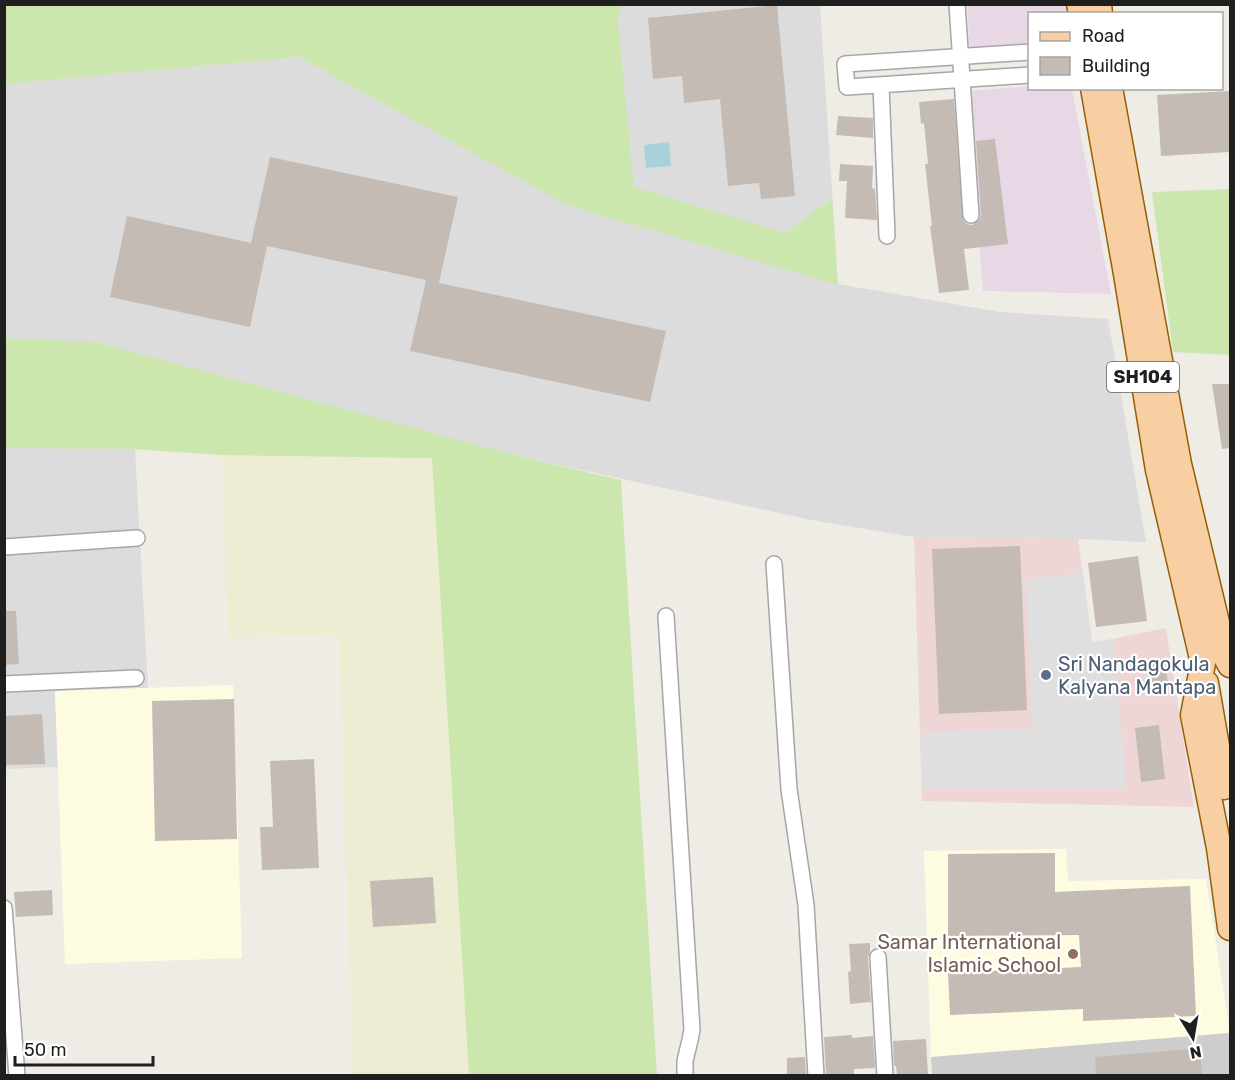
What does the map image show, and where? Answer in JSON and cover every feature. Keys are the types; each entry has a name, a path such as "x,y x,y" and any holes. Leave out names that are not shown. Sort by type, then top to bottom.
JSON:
{"main road":[{"name":"SH104","path":"1093,90 1158,470 1220,661 1230,683"},
{"name":"SH104","path":"1110,90 1179,464 1220,661 1212,716 1227,840 1230,928"},
{"name":"SH104","path":"1220,661 1193,715 1227,840"}],"street":[{"path":"957,4 971,215"},
{"path":"1028,52 845,64 847,87 1028,75"},
{"path":"881,85 887,236"},
{"path":"4,547 137,538"},
{"path":"774,564 789,789 807,904 816,1076"},
{"path":"666,616 692,1030 685,1060 685,1076"},
{"path":"4,684 136,678"},
{"path":"4,908 17,1076"},
{"path":"878,957 885,1076"}],"shaded area":[{"path":"578,5 820,5 838,284 1000,312 1108,319 1146,542 914,537 811,520 526,458 222,455 135,449 148,688 55,692 58,767 5,769 4,84 299,57 566,204"},
{"path":"967,5 1065,5 1066,12 1028,12 1028,47 970,51"},
{"path":"1028,86 1028,90 1072,90 1111,294 983,291 967,91"},
{"name":"Sri Nandagokula Kalyana Mantapa","path":"914,537 1078,539 1092,643 1166,628 1194,807 922,801"},
{"path":"1083,572 1092,642 1113,639 1126,787 922,787 920,733 1032,729 1026,580"},
{"path":"233,685 242,958 65,964 55,691"},
{"name":"Samar International Islamic School","path":"1066,849 1068,881 1206,879 1230,1033 931,1057 924,851"},
{"path":"1230,1033 1230,1075 932,1075 931,1057"}],"green space":[{"path":"5,4 623,5 618,15 618,23 634,187 785,233 832,199 838,285 567,205 299,57 5,84"},
{"path":"1230,189 1230,355 1173,352 1152,192"},
{"path":"5,338 95,342 526,458 621,480 657,1075 469,1075 432,458 222,455 135,449 5,448"},
{"path":"222,455 432,458 469,1075 353,1075 339,635 228,638"}],"water":[{"path":"669,142 671,166 646,168 644,145"}],"building":[{"path":"777,5 795,196 761,199 759,183 728,186 720,99 684,103 682,76 653,79 648,18"},
{"path":"1230,91 1230,152 1161,156 1157,95"},
{"path":"954,99 963,220 972,225 979,220 981,215 976,141 995,139 1008,244 964,249 969,290 939,293 930,226 932,226 925,164 928,164 924,123 921,124 919,102"},
{"path":"838,116 873,118 873,138 836,135"},
{"path":"270,157 458,197 439,283 666,331 650,402 410,351 426,280 267,246 250,327 110,297 127,216 251,243"},
{"path":"840,164 873,166 872,188 875,189 877,220 845,218 847,181 839,181"},
{"path":"1212,384 1230,384 1230,448 1222,449"},
{"path":"1020,546 1027,710 939,714 932,549"},
{"path":"1138,556 1147,621 1096,627 1088,563"},
{"path":"4,611 16,611 19,664 4,665"},
{"path":"1164,658 1169,688 1150,691 1145,662"},
{"path":"234,699 237,839 155,841 152,701"},
{"path":"42,714 45,764 5,765 4,716"},
{"path":"1159,725 1165,779 1141,782 1135,728"},
{"path":"314,759 319,868 262,870 260,827 273,827 270,761"},
{"path":"1055,853 1055,892 1190,886 1196,1016 1083,1021 1083,1009 950,1015 948,973 1081,967 1079,935 948,936 948,854"},
{"path":"433,877 436,923 373,927 370,881"},
{"path":"52,890 53,915 16,917 14,892"},
{"path":"870,943 868,958 871,1002 850,1004 849,944"},
{"path":"852,1035 852,1038 873,1036 875,1068 854,1069 854,1076 826,1076 824,1037"},
{"path":"926,1039 928,1076 897,1076 896,1066 894,1066 893,1041"},
{"path":"1200,1048 1202,1076 1096,1076 1095,1057"},
{"path":"805,1057 806,1076 787,1076 787,1058"}],"place":[{"name":"Sri Nandagokula Kalyana Mantapa","path":"1046,675"},
{"name":"Samar International Islamic School","path":"1073,954"}]}
